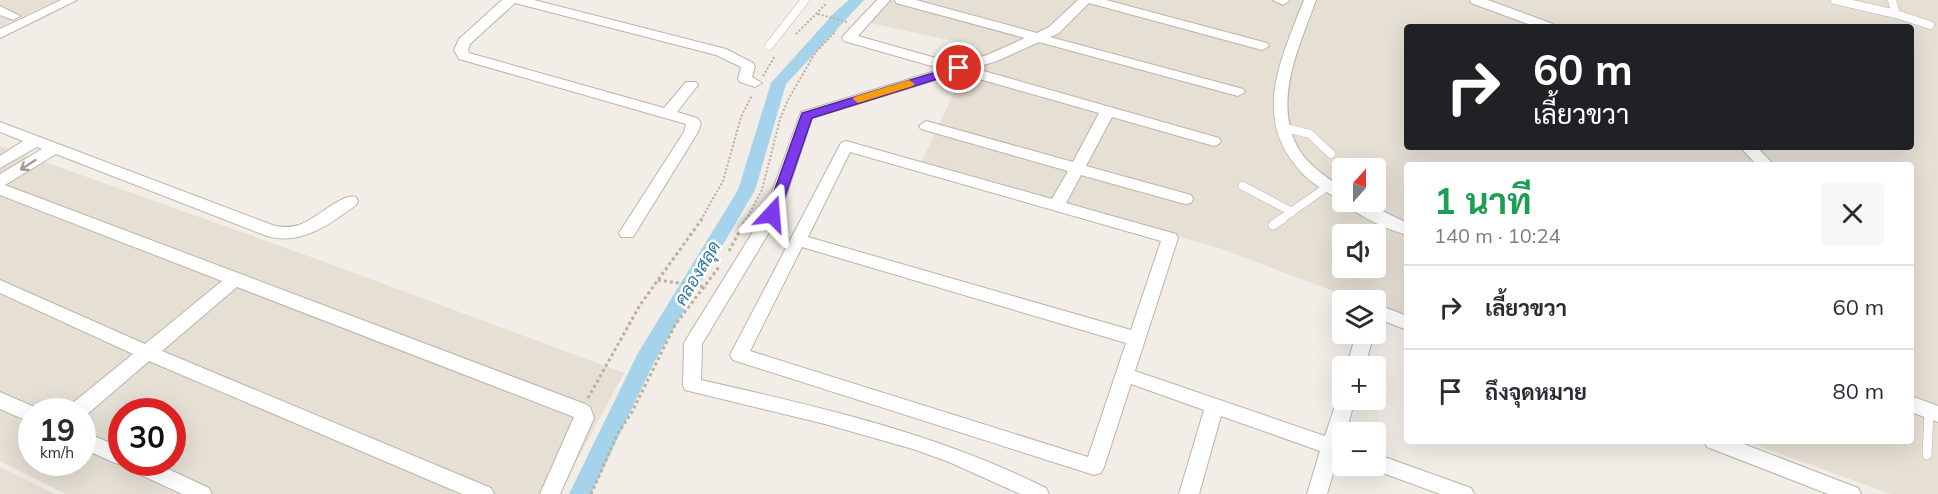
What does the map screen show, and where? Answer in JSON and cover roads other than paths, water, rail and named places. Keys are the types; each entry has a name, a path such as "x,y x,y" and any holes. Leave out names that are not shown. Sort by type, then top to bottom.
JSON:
{"street":[{"path":"0,34 71,0"},
{"path":"510,0 464,42 461,51 464,56 692,121 694,126 627,233"},
{"path":"519,0 728,54 747,66 745,79 756,86"},
{"path":"884,0 849,38 1214,141"},
{"path":"901,0 1238,92"},
{"path":"1039,494 1003,474 897,435 692,385 693,343 772,214 806,115 992,58 1054,30 1085,0"},
{"path":"1091,0 1262,46"},
{"path":"1310,0 1282,80 1278,114 1288,142 1308,170 1332,189"},
{"path":"1476,0 1540,24"},
{"path":"0,10 13,16"},
{"path":"667,114 691,85"},
{"path":"1056,207 1108,111"},
{"path":"926,126 1185,199"},
{"path":"0,127 281,233 305,231 319,225 350,201"},
{"path":"0,163 35,141"},
{"path":"846,146 1170,238 1094,467 740,355 798,240 846,146"},
{"path":"0,181 55,148"},
{"path":"1751,150 1763,162"},
{"path":"0,189 583,413 584,418 550,494"},
{"path":"1369,212 1404,228"},
{"path":"798,240 1137,339"},
{"path":"93,398 234,280"},
{"path":"0,286 149,353 484,494"},
{"path":"1386,315 1404,322"},
{"path":"1125,375 1332,446"},
{"path":"0,400 18,408"},
{"path":"1189,494 1215,405"},
{"path":"1914,405 1934,412"},
{"path":"1722,444 1851,494"},
{"path":"1317,494 1332,460"},
{"path":"1386,466 1464,494"},
{"path":"163,476 202,494"}],"lane":[{"path":"769,46 805,0"},
{"path":"1835,0 1896,14 1930,25"},
{"path":"1892,0 1896,14"},
{"path":"1282,126 1312,133 1322,141 1331,154"},
{"path":"1243,186 1292,212"},
{"path":"1272,225 1328,186"},
{"path":"1927,455 1934,412"}],"waterway":[{"name":"คลองสลุด","path":"580,494 645,359 746,190 779,83 840,15 857,0"}]}
